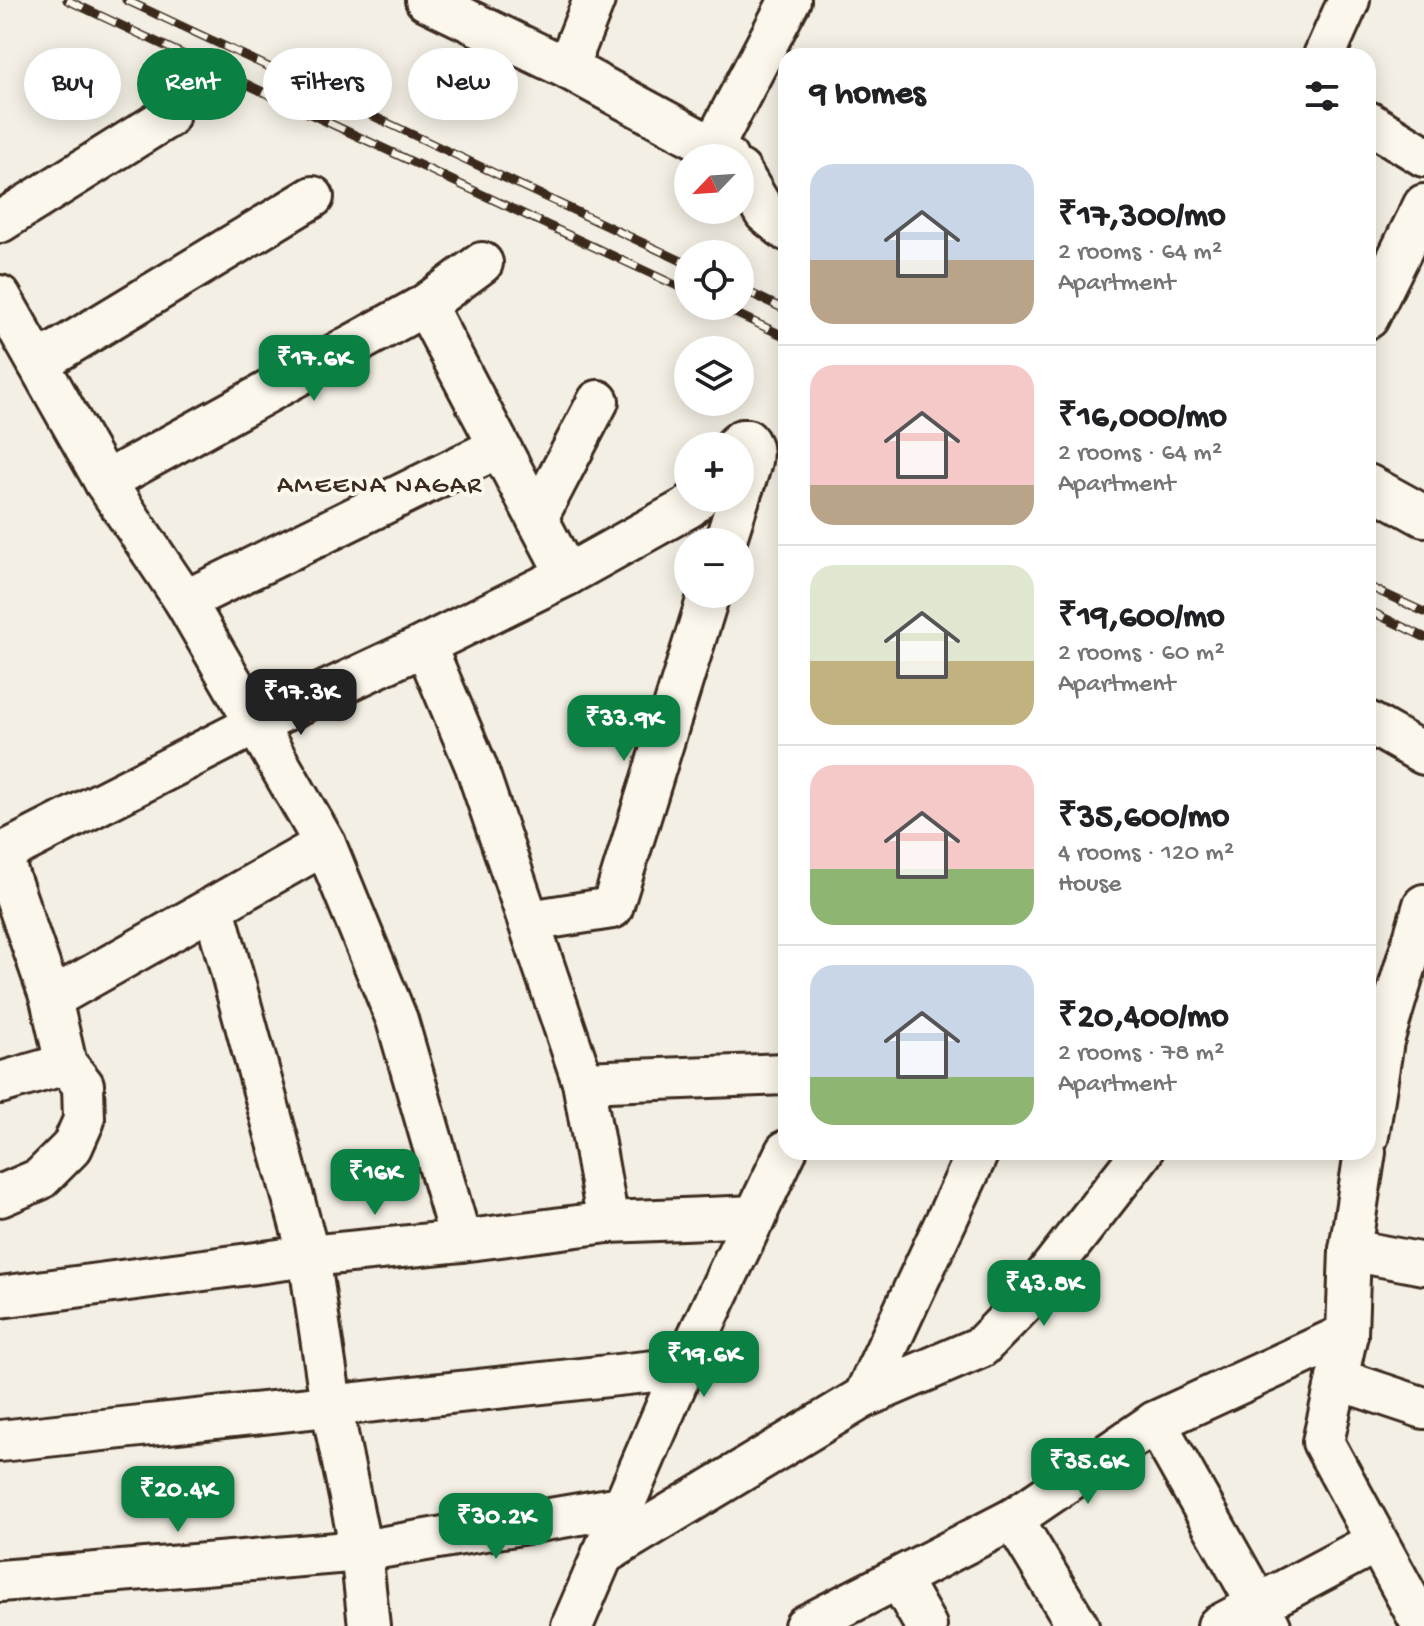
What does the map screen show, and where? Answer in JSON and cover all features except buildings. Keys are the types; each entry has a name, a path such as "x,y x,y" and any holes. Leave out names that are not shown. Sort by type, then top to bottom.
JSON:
{"street":[{"path":"567,68 594,0"},
{"path":"732,144 790,0"},
{"path":"1328,48 1349,0"},
{"path":"444,4 567,68 700,144"},
{"path":"0,222 163,120"},
{"path":"1376,127 1424,156"},
{"path":"38,363 313,197"},
{"path":"754,198 778,224"},
{"path":"1376,302 1424,205"},
{"path":"105,482 425,305 482,263"},
{"path":"0,296 105,482 185,601 325,844 397,1020 461,1241"},
{"path":"425,305 567,575"},
{"path":"537,518 598,401"},
{"path":"185,601 499,447"},
{"path":"1376,487 1418,500"},
{"path":"0,1196 40,1179 72,1147 84,1120 83,1085 66,1064 51,999 0,853 256,724 567,575 680,512"},
{"path":"529,921 612,908 705,608"},
{"path":"425,645 476,766 583,1082 608,1222"},
{"path":"1376,729 1424,754"},
{"path":"51,999 325,844"},
{"path":"1376,1085 1383,1041 1424,905"},
{"path":"214,908 309,1256 331,1404 361,1551 369,1626"},
{"path":"0,1083 66,1064"},
{"path":"583,1082 778,1074"},
{"path":"572,1626 683,1368 782,1160"},
{"path":"864,1397 974,1160"},
{"path":"602,1555 864,1397 981,1347 1026,1301 1136,1160"},
{"path":"1364,1160 1350,1250 1347,1334 1323,1442 1423,1626"},
{"path":"0,1297 309,1256 608,1222 757,1216"},
{"path":"1350,1250 1424,1264"},
{"path":"805,1626 1013,1519 1155,1422 1347,1334"},
{"path":"0,1441 683,1368"},
{"path":"1337,1379 1424,1408"},
{"path":"1155,1422 1264,1615"},
{"path":"0,1581 361,1551 621,1507"},
{"path":"1013,1519 1078,1626"},
{"path":"1218,1626 1264,1615 1376,1542"},
{"path":"899,1579 926,1626"}],"railway":[{"path":"67,0 674,284"},
{"path":"126,0 674,257"},
{"path":"754,295 778,306"},
{"path":"750,320 778,333"},
{"path":"1376,590 1424,612"},
{"path":"1376,614 1424,637"}],"district":[{"name":"AMEENA NAGAR","path":"380,487"}]}
